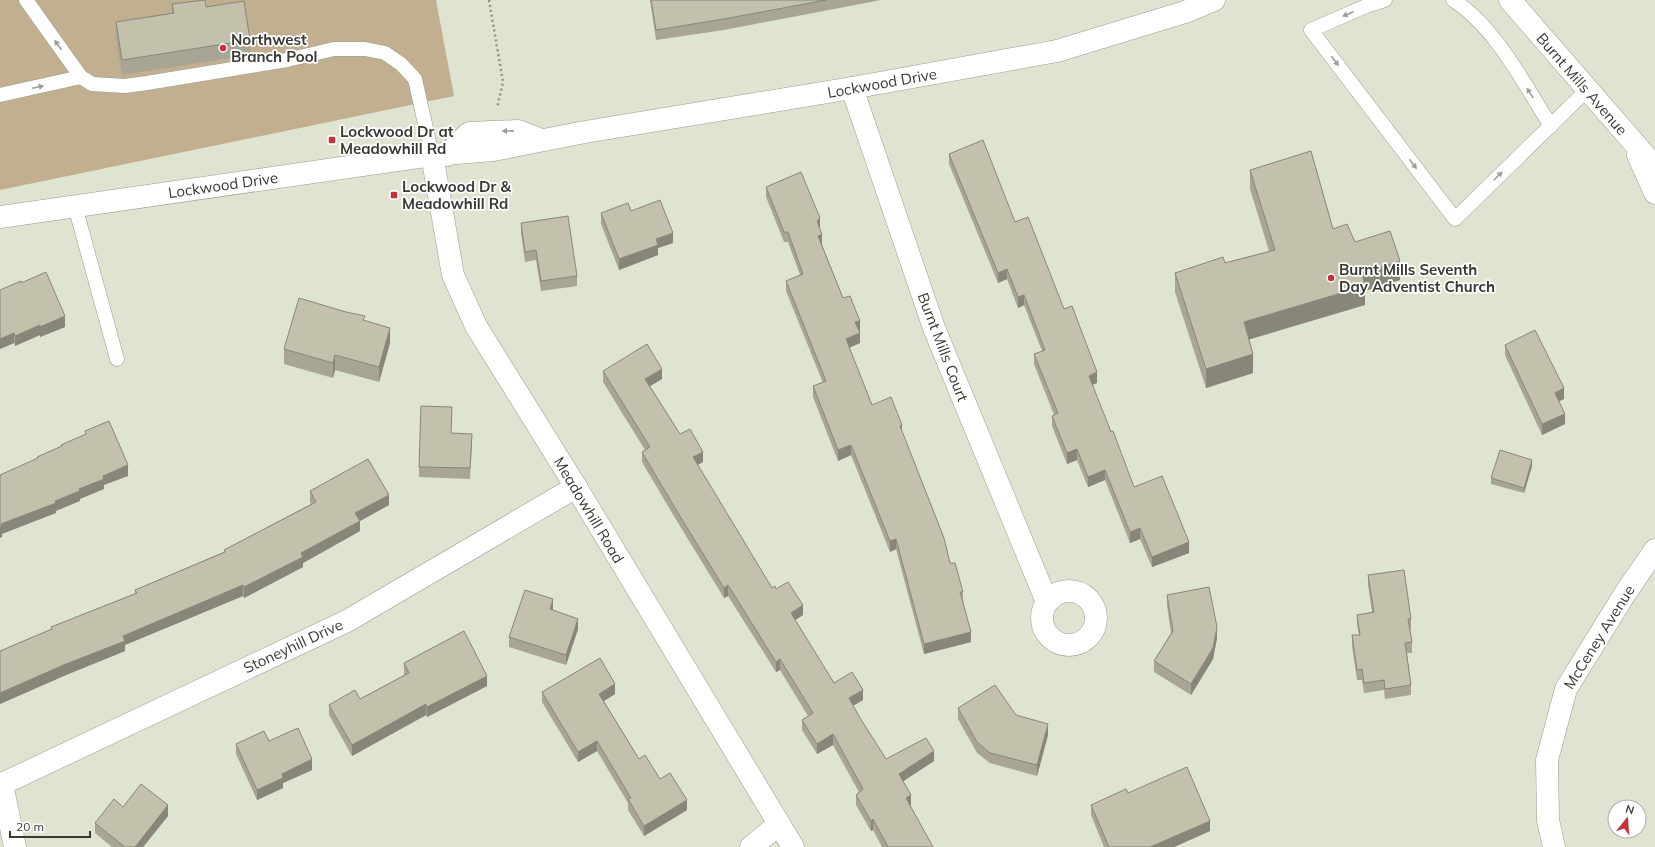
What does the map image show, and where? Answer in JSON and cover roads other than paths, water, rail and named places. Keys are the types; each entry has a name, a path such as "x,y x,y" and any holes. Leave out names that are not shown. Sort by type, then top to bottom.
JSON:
{"street":[{"name":"Lockwood Drive","path":"0,217 439,155 469,133 518,131 545,141 585,132 852,88 1057,51 1185,12 1214,0"},
{"name":"Burnt Mills Avenue","path":"1510,0 1655,167"},
{"name":"Burnt Mills Court","path":"852,88 934,328 1047,602"},
{"path":"1631,141 1655,193"},
{"name":"Meadowhill Road","path":"439,155 453,275 476,326 576,487 793,847"},
{"name":"Stoneyhill Drive","path":"1,785 347,621 576,487"},
{"name":"McCeney Avenue","path":"1554,847 1548,820 1547,760 1566,689 1626,592 1655,550"},
{"path":"1,785 15,847"},
{"path":"751,847 779,824"}],"lane":[{"path":"26,0 81,77 92,84 124,86 147,83 287,60 334,49 365,49 385,54 401,64 415,79 439,155"},
{"path":"1385,0 1366,6 1311,30 1455,219 1587,90"},
{"path":"1453,0 1465,7 1499,44 1551,126"},
{"path":"0,95 81,77"},
{"path":"75,206 117,359"}],"place":[{"name":"Northwest Branch Pool","path":"223,48"},
{"name":"Lockwood Dr at Meadowhill Rd","path":"332,140"},
{"name":"Lockwood Dr & Meadowhill Rd","path":"394,195"},
{"name":"Burnt Mills Seventh Day Adventist Church","path":"1331,278"}]}
